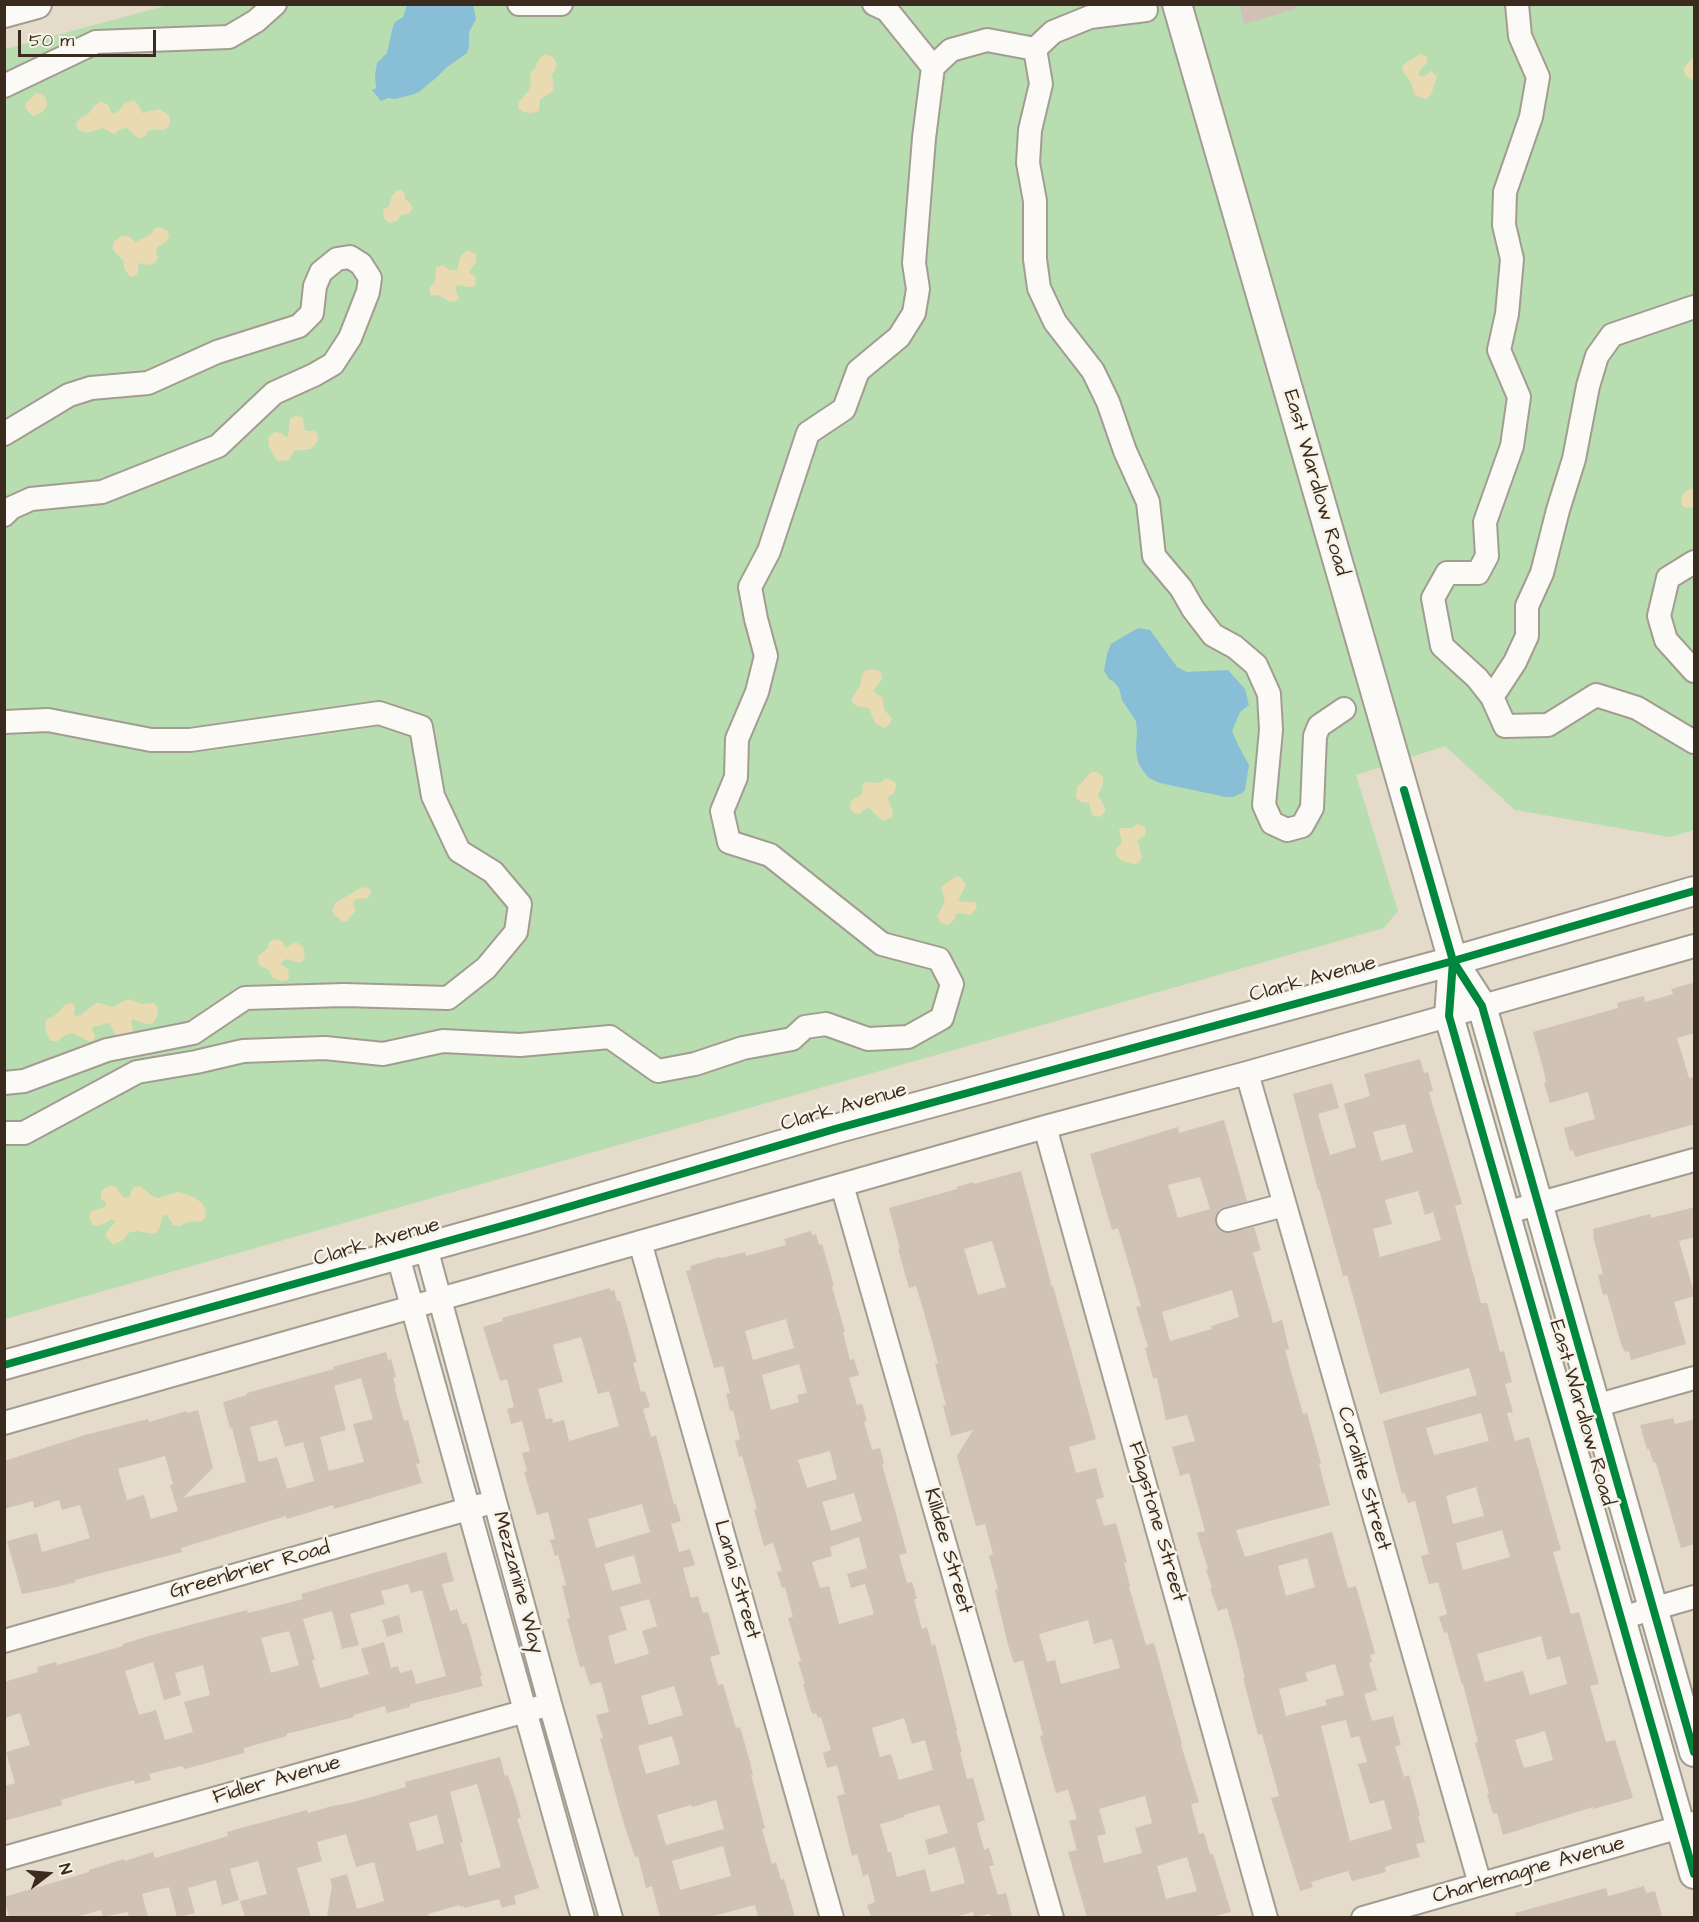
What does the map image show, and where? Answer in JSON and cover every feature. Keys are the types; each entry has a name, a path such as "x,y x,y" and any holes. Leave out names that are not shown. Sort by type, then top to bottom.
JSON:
{"main road":[{"path":"4,14 37,4"},
{"name":"East Wardlow Road","path":"1177,4 1453,961 1482,1006 1695,1752"},
{"name":"Clark Avenue","path":"4,1365 398,1256 835,1129 1453,961 1695,891"},
{"name":"East Wardlow Road","path":"1453,961 1449,1016 1621,1618 1688,1825 1695,1874"}],"street":[{"path":"4,86 96,42 229,37 256,21 275,4"},
{"path":"519,4 561,4"},
{"path":"874,4 887,10 933,67"},
{"path":"1517,4 1520,36 1538,77 1532,117 1504,192 1504,225 1512,259 1507,314 1499,350 1520,397 1512,446 1485,522 1487,556 1478,573 1447,573 1432,598 1442,646 1477,678 1492,697 1505,726 1548,725 1596,695 1637,708 1695,742"},
{"path":"1035,49 1053,32 1090,17 1146,10"},
{"path":"4,1133 24,1133 137,1072 243,1051 325,1048 383,1054 444,1041 520,1045 610,1037 658,1071 696,1064 743,1048 792,1039 805,1027 826,1024 868,1039 908,1037 942,1018 952,984 939,959 882,944 770,855 729,842 722,811 736,777 737,739 757,692 766,656 750,587 769,552 808,433 844,409 858,370 899,337 914,313 918,288 914,263 924,138 933,67 951,50 987,40 1035,49"},
{"path":"1035,49 1041,84 1030,130 1028,163 1035,201 1035,259 1039,288 1055,322 1093,371 1108,402 1125,451 1148,502 1154,556 1181,588 1193,609 1213,635 1235,646 1256,665 1269,694 1271,730 1264,805 1272,823 1287,830 1302,826 1311,808 1315,736 1319,726 1344,709"},
{"path":"4,434 69,395 91,388 148,383 218,352 299,326 312,313 315,286 321,272 337,259 350,257 361,264 370,279 368,292 350,338 333,364 274,393 218,446 102,492 31,499 11,508 4,515"},
{"path":"1492,697 1515,662 1527,636 1527,606 1542,573 1574,459 1588,386 1597,356 1612,335 1695,307"},
{"path":"1695,562 1668,578 1659,616 1666,640 1695,671"},
{"path":"4,722 48,720 151,740 190,740 379,713 422,727 433,796 459,851 493,872 520,904 516,932 486,968 448,998 344,995 245,998 193,1033 107,1050 24,1082 4,1083"},
{"path":"4,1423 1045,1127 1247,1073 1695,946"},
{"name":"Coralite Street","path":"1247,1073 1480,1884"},
{"name":"Flagstone Street","path":"1045,1127 1266,1917"},
{"path":"1505,1213 1695,1160"},
{"name":"Killdee Street","path":"842,1185 1052,1917"},
{"path":"1228,1220 1284,1205"},
{"name":"Lanai Street","path":"640,1242 832,1917"},
{"name":"Mezzanine Way","path":"426,1248 550,1704 610,1913"},
{"name":"Mezzanine Way","path":"398,1256 580,1917"},
{"path":"1563,1419 1595,1406 1695,1378"},
{"name":"Greenbrier Road","path":"4,1641 495,1501"},
{"path":"1621,1618 1695,1597"},
{"name":"Fidler Avenue","path":"4,1858 550,1704"},
{"name":"Charlemagne Avenue","path":"1363,1917 1688,1825"},
{"path":"580,1917 610,1913"}],"green space":[{"path":"172,4 1694,5 1694,830 1670,837 1515,810 1445,746 1356,775 1398,911 1384,928 5,1319 5,49"}],"sand":[{"path":"1694,50 1694,81 1686,76 1683,69 1693,57"},
{"path":"546,54 554,58 557,65 552,75 554,90 540,100 539,111 523,112 518,108 519,102 529,90 530,73 535,69 541,57"},
{"path":"1420,54 1426,56 1428,62 1419,71 1419,75 1423,77 1431,71 1437,76 1431,95 1425,99 1415,95 1402,69 1403,65"},
{"path":"36,93 46,98 47,106 41,113 34,116 25,107"},
{"path":"134,100 142,113 159,109 169,115 168,127 164,130 149,130 141,138 127,128 114,134 103,128 86,133 77,129 76,124 80,118 88,114 100,102 109,106 111,113 114,113 119,111 124,104"},
{"path":"397,190 402,190 405,199 413,209 408,214 401,215 397,221 389,223 383,214 384,209 389,206"},
{"path":"159,227 167,230 169,236 166,242 157,247 158,257 155,263 148,265 139,263 137,275 130,277 125,270 123,260 113,250 113,242 120,237 128,236 136,242"},
{"path":"468,250 476,254 476,262 469,272 476,277 475,286 457,285 455,288 459,298 455,302 438,295 431,296 429,289 435,281 436,268 443,265 450,270 457,270 461,255"},
{"path":"297,415 303,418 304,428 307,431 317,433 318,441 311,449 294,451 289,460 277,461 269,447 268,437 275,432 288,437 290,419"},
{"path":"1689,489 1694,489 1694,507 1687,508 1682,506 1681,500 1683,494"},
{"path":"871,669 881,673 881,681 873,691 883,698 884,709 892,719 884,728 875,723 869,708 856,706 852,701 860,686 862,675"},
{"path":"1098,772 1103,778 1098,795 1106,810 1100,817 1092,815 1089,803 1081,802 1076,797 1077,788 1090,773"},
{"path":"886,778 895,782 896,787 894,793 887,798 893,811 892,817 883,821 869,808 859,814 853,813 850,807 851,801 862,794 863,784 866,782 880,783"},
{"path":"1137,824 1145,827 1146,832 1145,836 1137,840 1142,856 1139,863 1135,864 1122,861 1115,854 1117,847 1122,843 1119,830 1132,828"},
{"path":"956,876 961,877 966,885 958,900 975,902 977,908 970,915 957,913 948,925 941,923 937,916 945,902 941,887"},
{"path":"362,887 370,889 371,893 368,898 356,899 353,903 356,910 347,921 342,921 335,916 332,910 335,903"},
{"path":"274,939 282,941 286,948 294,943 303,947 305,958 301,963 286,959 280,964 288,969 289,978 286,981 273,978 269,970 259,965 258,956"},
{"path":"128,999 142,1004 154,1003 158,1013 152,1024 132,1019 132,1032 126,1037 115,1034 109,1023 94,1026 93,1041 88,1041 73,1033 65,1035 58,1041 51,1041 47,1034 46,1020 66,1004 72,1003 76,1016 81,1015 96,1003 112,1007"},
{"path":"109,1186 115,1186 123,1197 127,1198 130,1197 134,1187 140,1186 154,1197 159,1198 177,1192 194,1197 203,1204 206,1212 205,1219 200,1222 191,1221 180,1226 173,1225 167,1215 163,1215 159,1229 154,1234 137,1231 128,1233 123,1240 113,1245 106,1237 114,1220 111,1219 97,1226 93,1225 89,1217 91,1211 105,1207 101,1192"}],"water":[{"path":"407,5 473,5 476,19 469,32 469,47 467,53 419,92 381,101 372,90 376,88 377,63 387,53 393,26 403,17"},
{"path":"1138,628 1150,630 1177,667 1187,672 1228,670 1245,689 1249,705 1240,712 1232,731 1249,765 1245,790 1242,793 1226,797 1160,783 1149,778 1143,771 1138,762 1136,749 1136,721 1122,700 1119,688 1104,671 1111,644"}],"building":[{"path":"1239,4 1295,4 1296,9 1244,24"},
{"path":"1692,983 1695,993 1695,1033 1677,1038 1689,1078 1695,1076 1695,1124 1575,1157 1573,1150 1570,1151 1564,1128 1595,1119 1588,1092 1550,1103 1533,1032 1618,1008 1617,1003 1644,996 1645,1002 1673,994 1671,989"},
{"path":"1420,1059 1424,1073 1428,1072 1433,1091 1429,1092 1430,1096 1462,1204 1455,1206 1481,1303 1487,1303 1500,1352 1504,1351 1512,1382 1505,1384 1513,1412 1507,1413 1515,1441 1529,1437 1561,1550 1553,1552 1571,1614 1579,1612 1599,1684 1590,1686 1606,1742 1615,1740 1633,1798 1593,1809 1593,1807 1503,1835 1497,1813 1493,1814 1487,1794 1489,1793 1475,1743 1478,1742 1463,1684 1447,1632 1444,1633 1439,1617 1447,1614 1438,1582 1429,1584 1421,1556 1429,1554 1415,1501 1408,1503 1405,1493 1402,1494 1383,1421 1477,1395 1469,1368 1380,1394 1347,1275 1343,1276 1318,1190 1293,1094 1332,1083 1339,1108 1318,1114 1330,1155 1356,1147 1344,1104 1370,1096 1364,1074","holes":["1405,1124 1413,1152 1381,1161 1373,1132","1418,1191 1425,1215 1433,1212 1441,1240 1380,1257 1373,1229 1392,1224 1385,1200","1481,1413 1489,1441 1434,1455 1426,1428","1476,1487 1484,1516 1453,1524 1446,1496","1502,1530 1510,1557 1463,1570 1456,1543","1541,1636 1547,1660 1560,1656 1567,1684 1530,1695 1523,1671 1485,1682 1477,1654","1545,1731 1553,1760 1524,1768 1515,1740"]},
{"path":"1224,1120 1247,1201 1219,1210 1215,1216 1215,1224 1225,1233 1254,1227 1261,1250 1253,1253 1273,1323 1282,1320 1289,1349 1285,1350 1303,1414 1307,1413 1330,1505 1236,1530 1245,1557 1332,1532 1348,1588 1356,1586 1375,1653 1370,1655 1372,1662 1369,1663 1377,1690 1364,1694 1372,1721 1393,1716 1401,1745 1395,1746 1404,1777 1409,1775 1420,1815 1418,1816 1425,1842 1416,1844 1420,1857 1387,1866 1385,1867 1386,1872 1352,1881 1348,1871 1311,1882 1313,1887 1300,1891 1271,1798 1279,1796 1262,1734 1258,1735 1227,1608 1218,1611 1210,1588 1212,1587 1206,1570 1208,1569 1197,1533 1205,1531 1189,1473 1180,1476 1172,1447 1195,1441 1187,1415 1166,1420 1157,1378 1153,1378 1145,1348 1148,1347 1136,1307 1141,1306 1118,1228 1112,1230 1090,1154 1178,1127 1179,1133","holes":["1200,1177 1210,1209 1178,1218 1168,1185","1232,1290 1239,1317 1211,1326 1212,1329 1170,1341 1162,1312","1307,1558 1315,1587 1286,1596 1278,1566","1335,1664 1344,1695 1325,1700 1327,1705 1286,1716 1279,1689 1308,1681 1305,1673","1346,1720 1351,1738 1359,1736 1367,1762 1358,1764 1370,1804 1384,1800 1392,1829 1350,1841 1321,1726"]},
{"path":"1021,1171 1096,1439 1069,1447 1076,1473 1096,1468 1104,1497 1096,1500 1104,1526 1116,1523 1127,1562 1124,1563 1129,1587 1146,1645 1154,1643 1199,1802 1191,1804 1199,1834 1204,1833 1210,1854 1213,1854 1231,1912 1212,1917 1087,1917 1068,1852 1077,1850 1069,1821 1077,1819 1068,1790 1056,1793 1040,1736 1043,1735 1023,1660 1014,1663 1008,1645 995,1590 998,1589 989,1556 993,1554 985,1524 976,1526 957,1456 973,1430 951,1436 943,1406 946,1405 935,1364 938,1363 916,1286 909,1288 889,1208 957,1189 957,1187 973,1182 974,1184","holes":["992,1241 1006,1287 978,1295 964,1249","1088,1620 1094,1644 1112,1639 1120,1668 1061,1684 1055,1660 1047,1662 1039,1634","1145,1796 1152,1823 1135,1828 1142,1853 1104,1863 1097,1836 1106,1834 1099,1809","1187,1857 1197,1891 1166,1899 1157,1866"]},
{"path":"1695,1207 1695,1237 1679,1241 1695,1296 1674,1302 1686,1344 1631,1360 1629,1351 1625,1352 1621,1344 1607,1294 1603,1295 1598,1275 1603,1274 1593,1229 1650,1214 1651,1218"},
{"path":"811,1231 812,1235 816,1234 819,1245 822,1244 834,1286 832,1287 845,1332 843,1333 850,1360 854,1359 859,1375 849,1378 857,1405 862,1404 867,1421 864,1422 872,1450 880,1448 884,1463 882,1464 907,1553 899,1555 907,1583 912,1582 922,1629 927,1627 932,1646 935,1644 967,1779 973,1778 985,1820 977,1823 984,1850 989,1848 994,1865 989,1866 998,1895 1006,1893 1012,1917 991,1917 990,1914 974,1917 973,1912 955,1917 871,1917 867,1905 875,1902 868,1874 863,1876 857,1854 852,1856 837,1796 845,1794 837,1765 827,1768 823,1753 831,1750 821,1717 818,1718 816,1713 813,1714 811,1711 803,1684 805,1684 798,1662 801,1661 788,1618 793,1617 785,1587 782,1588 777,1572 782,1571 773,1543 764,1546 754,1510 757,1509 742,1456 739,1457 735,1441 740,1439 733,1410 730,1411 726,1394 730,1393 723,1366 714,1368 686,1271 691,1270 690,1266 720,1257 745,1252 746,1256 786,1245 784,1239","holes":["786,1319 794,1348 753,1360 745,1331","799,1364 807,1393 797,1395 799,1402 771,1410 762,1375","830,1451 837,1479 807,1488 798,1460","854,1493 862,1521 831,1531 822,1502","859,1537 867,1568 847,1574 851,1588 865,1584 874,1614 839,1624 829,1586 820,1588 812,1562 832,1556 830,1547","904,1718 912,1744 925,1740 933,1770 899,1780 891,1754 880,1757 872,1728","939,1805 948,1833 925,1840 929,1855 955,1847 965,1883 931,1892 925,1869 897,1877 891,1852 888,1852 880,1824 905,1817 904,1815"]},
{"path":"610,1288 610,1291 614,1290 617,1301 620,1301 637,1362 633,1363 641,1392 645,1391 650,1407 643,1409 651,1437 656,1435 674,1505 676,1504 681,1521 671,1524 679,1552 690,1549 695,1565 683,1568 691,1598 698,1596 703,1613 708,1612 720,1654 710,1657 718,1685 723,1684 736,1728 740,1727 772,1864 776,1862 781,1880 784,1879 795,1917 758,1917 755,1905 710,1917 660,1917 652,1886 646,1888 638,1856 635,1857 600,1739 603,1738 596,1715 609,1712 601,1682 590,1685 584,1666 580,1667 567,1619 570,1618 562,1586 566,1585 558,1555 555,1556 550,1540 555,1539 548,1512 537,1515 524,1472 527,1471 522,1453 530,1451 522,1421 511,1424 507,1409 514,1407 507,1379 500,1381 483,1327 503,1321 502,1318","holes":["581,1337 598,1394 609,1391 619,1426 569,1441 564,1420 553,1423 552,1418 546,1419 538,1389 563,1382 553,1345","642,1504 650,1532 596,1548 588,1519","634,1555 641,1583 612,1591 604,1564","649,1599 657,1626 642,1631 649,1654 615,1664 608,1636 627,1630 620,1607","674,1686 683,1715 649,1725 641,1696","672,1736 680,1764 646,1774 638,1746","716,1800 724,1829 666,1845 657,1815 691,1805 692,1807","723,1846 731,1876 680,1890 672,1861"]},
{"path":"386,1352 388,1360 391,1359 396,1377 393,1378 395,1389 404,1421 408,1420 420,1463 416,1464 422,1483 334,1509 333,1505 287,1519 286,1516 181,1548 182,1552 75,1580 76,1582 57,1587 22,1594 7,1541 37,1533 42,1552 90,1538 80,1505 62,1510 59,1500 34,1508 33,1501 4,1509 4,1461 85,1435 148,1419 149,1422 198,1410 213,1468 183,1498 246,1482 223,1402 334,1369 333,1367","holes":["361,1378 373,1419 353,1424 364,1462 329,1471 320,1437 346,1430 334,1386","277,1420 285,1447 303,1442 314,1481 287,1489 277,1457 259,1462 250,1427","165,1456 173,1484 170,1485 178,1511 151,1519 144,1495 127,1500 118,1469"]},
{"path":"1673,1418 1675,1424 1695,1419 1695,1544 1681,1548 1656,1463 1653,1462 1649,1449 1647,1449 1640,1425"},
{"path":"446,1552 454,1581 442,1584 450,1611 457,1609 462,1624 467,1623 483,1686 410,1704 410,1707 387,1713 385,1706 353,1715 354,1717 286,1734 287,1736 244,1748 244,1753 185,1769 181,1766 149,1774 151,1780 135,1784 134,1780 88,1792 61,1800 62,1805 4,1821 4,1786 15,1783 6,1752 30,1745 20,1713 4,1718 4,1682 38,1672 37,1667 56,1662 57,1665 152,1635 247,1610 248,1613 303,1599 301,1594","holes":["408,1584 411,1593 422,1590 446,1676 416,1684 412,1670 400,1673 398,1666 391,1668 384,1642 361,1649 369,1674 320,1688 312,1660 315,1660 303,1619 332,1611 342,1649 359,1645 350,1614 385,1604 381,1591","289,1631 299,1665 271,1673 261,1638","153,1662 164,1700 181,1695 175,1673 203,1665 210,1695 184,1702 193,1732 165,1740 156,1710 139,1715 125,1671"]},
{"path":"399,1615 403,1632 387,1637 382,1620"},
{"path":"500,1757 505,1776 508,1775 516,1799 521,1817 517,1819 539,1888 514,1896 516,1904 502,1908 499,1899 464,1908 460,1905 428,1914 429,1917 327,1917 332,1885 330,1879 347,1874 357,1909 384,1901 374,1862 356,1867 346,1834 317,1842 322,1861 297,1868 311,1917 245,1917 240,1901 267,1894 258,1861 230,1869 239,1900 222,1905 216,1880 188,1888 195,1913 180,1917 177,1917 169,1887 142,1894 148,1917 129,1917 128,1912 103,1917 101,1910 76,1917 9,1917 4,1897 89,1872 89,1870 124,1859 125,1861 153,1852 155,1858 228,1836 227,1832 307,1810 308,1813 350,1803 406,1787 405,1782","holes":["477,1784 501,1867 469,1876 450,1792","437,1815 444,1843 417,1851 409,1823"]},
{"path":"1644,1886 1646,1893 1655,1891 1662,1917 1516,1917 1515,1913 1606,1888 1608,1896"}],"cycle path":[{"path":"1404,790 1453,961 1482,1006 1694,1752"},
{"path":"4,1365 527,1219 835,1129 1453,961 1694,891"},
{"path":"1453,961 1449,1016 1694,1874"}]}
